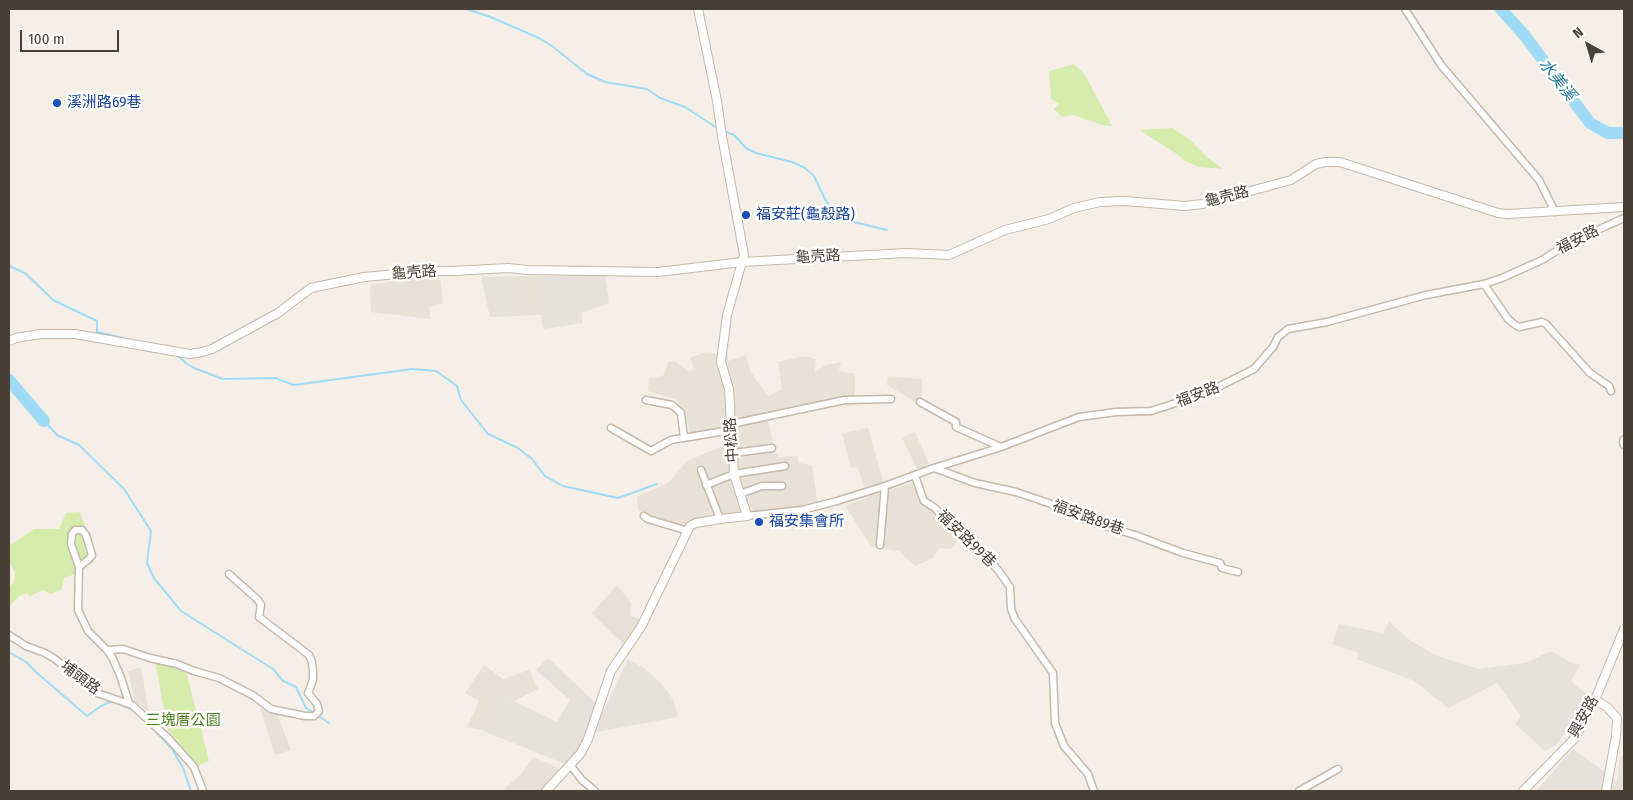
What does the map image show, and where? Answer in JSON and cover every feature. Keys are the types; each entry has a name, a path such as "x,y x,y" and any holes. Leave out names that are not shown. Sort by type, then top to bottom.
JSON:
{"street":[{"name":"中松路","path":"698,9 717,101 744,256 727,315 721,362 729,389 734,474 746,516"},
{"path":"1405,9 1441,65 1538,180 1555,212"},
{"name":"龜壳路","path":"9,341 40,334 75,334 190,354 202,352 212,349 271,317 311,288 364,277 431,271 508,268 658,272 742,262 906,253 949,255 1006,230 1049,219 1074,208 1100,202 1125,201 1185,206 1203,204 1291,180 1316,164 1326,162 1340,162 1498,213 1555,212 1624,207"},
{"name":"福安路","path":"746,516 802,510 885,486 1001,447 1079,417 1116,412 1151,411 1204,394 1254,370 1273,347 1278,337 1288,329 1327,322 1426,295 1484,284 1542,260 1569,244 1624,218"},
{"path":"1484,284 1508,319 1519,327 1542,322 1546,324 1590,373 1609,386 1611,391"},
{"path":"611,428 651,451 671,440 845,400 890,399"},
{"path":"646,400 672,405 681,413 684,438"},
{"path":"920,402 956,422 956,427 1001,447"},
{"path":"1624,438 1624,444"},
{"path":"734,453 772,448"},
{"path":"706,485 734,474 785,466"},
{"name":"福安路89巷","path":"934,468 975,483 1016,492 1056,506 1085,520 1135,535 1183,553 1220,563 1222,568 1238,572"},
{"path":"701,470 720,518"},
{"name":"福安路99巷","path":"914,476 924,501 935,508 949,523 975,544 1010,587 1011,609 1014,619 1053,673 1055,723 1064,746 1088,774 1094,791"},
{"path":"740,494 762,486 782,486"},
{"path":"880,545 885,486"},
{"path":"644,516 648,519 688,531"},
{"path":"546,791 571,766 588,739 611,671 641,627 690,526 720,518 746,516"},
{"path":"79,567 90,559 92,554 86,535 82,530 75,530 72,534 71,544 79,567 78,610 88,631 107,650 120,675 130,703"},
{"path":"107,650 124,649 150,658 177,664 219,678 254,696 271,709 314,716 319,711 317,704 308,693 313,680 312,662 309,655 259,617 261,605 258,600 229,574"},
{"name":"興安路","path":"1523,791 1575,738 1595,700 1624,629"},
{"name":"埔頭路","path":"9,636 55,659 97,694 130,703 168,738 194,767 203,791"},
{"path":"1595,700 1607,707 1617,718 1616,736 1606,791"},
{"path":"571,766 587,785 595,791"},
{"path":"1299,791 1338,769"}],"shaded area":[{"path":"605,275 609,303 581,313 583,323 543,329 535,276"},
{"path":"440,276 443,303 429,307 431,319 371,312 370,285"},
{"path":"513,276 535,276 541,315 517,316"},
{"path":"513,276 517,316 490,317 481,277"},
{"path":"706,352 728,355 728,361 746,355 750,371 768,396 782,389 778,362 805,356 816,359 815,372 826,365 841,362 839,371 855,374 855,405 839,406 832,402 768,420 774,448 779,457 797,456 799,463 812,465 818,506 696,519 692,520 685,533 655,523 646,512 638,511 637,497 668,483 687,461 730,443 727,427 690,435 685,410 675,399 648,391 649,378 663,376 669,361 676,362 690,372 694,368 690,358"},
{"path":"888,376 922,379 922,400 917,403 887,385"},
{"path":"868,428 886,491 912,483 922,504 939,514 961,538 951,549 939,548 933,558 915,566 899,551 872,547 845,506 867,498 858,467 851,468 842,433"},
{"path":"915,432 930,466 918,471 902,438"},
{"path":"617,585 631,603 630,615 643,621 626,647 592,613"},
{"path":"1389,622 1411,641 1435,655 1478,669 1525,663 1551,651 1570,662 1580,665 1571,681 1586,694 1572,724 1556,745 1545,751 1515,724 1521,716 1497,683 1448,708 1414,681 1357,659 1358,653 1332,644 1339,624 1383,633"},
{"path":"548,658 604,711 628,659 644,668 661,683 674,701 678,717 585,734 581,746 565,764 481,730 488,712 488,703 495,692 557,722 570,700 536,670"},
{"path":"484,665 503,679 529,670 538,689 514,701 495,692 488,703 488,712 481,730 467,727 479,701 465,693"},
{"path":"141,667 149,713 135,701 128,671"},
{"path":"260,708 277,714 291,750 275,755"},
{"path":"1573,749 1617,781 1620,756 1624,756 1624,791 1538,791"},
{"path":"534,757 562,770 544,791 505,791 504,789 521,774"}],"green space":[{"path":"1074,64 1085,75 1112,126 1102,125 1074,115 1062,117 1054,109 1060,104 1051,99 1049,71"},
{"path":"1173,128 1190,140 1208,158 1223,169 1199,167 1185,161 1139,130"},
{"path":"80,512 92,544 94,561 75,574 64,578 61,590 51,594 43,590 30,596 27,593 19,596 9,607 9,587 14,582 15,572 9,561 9,546 34,529 59,529 66,513"},
{"name":"三塊厝公園","path":"155,662 186,671 209,761 198,766 168,730"}],"waterway":[{"path":"466,9 488,16 539,38 587,74 605,82 647,89 660,98 685,107 717,128"},
{"name":"水美溪","path":"1501,9 1525,36 1590,123 1608,133 1624,133"},
{"path":"724,131 734,135 746,148 756,153 792,162 805,168 814,176 826,201 836,213 854,222 887,230"},
{"path":"9,266 25,273 53,300 97,321 97,332 141,342"},
{"path":"177,355 194,368 223,379 275,378 294,385 412,369 436,371 457,386 461,400 488,434 518,448 532,459 545,476 563,486 618,498 657,484"},
{"path":"9,380 44,421"},
{"path":"44,421 57,435 79,445 124,489 151,531 147,563 154,578 181,611 273,669 283,681 296,687 306,708 329,723"},
{"path":"9,652 26,662 87,716 112,701"},
{"path":"116,703 133,710"},
{"path":"151,726 172,749 183,768 191,791"}],"place":[{"name":"溪洲路69巷","path":"57,103"},
{"name":"福安莊(龜殼路)","path":"746,215"},
{"name":"福安集會所","path":"759,522"}]}
